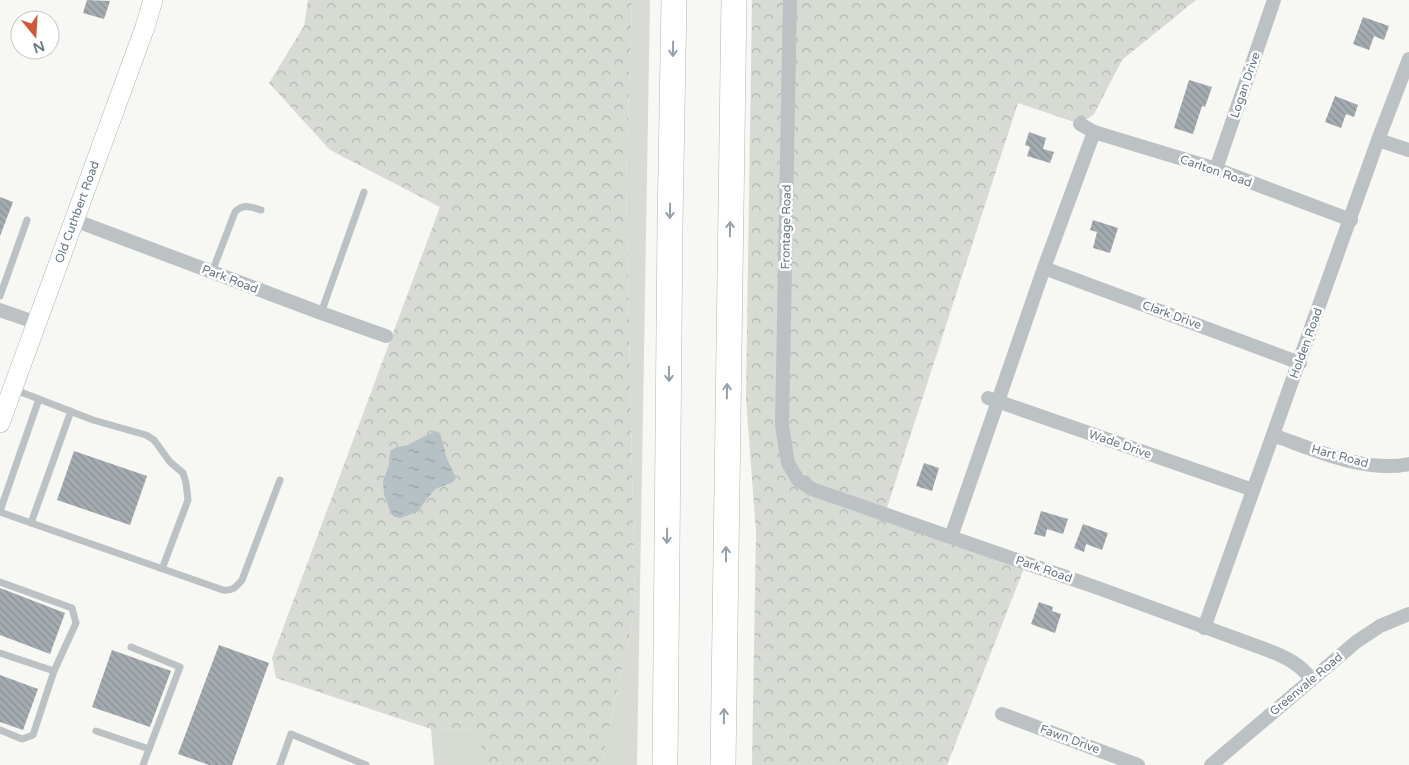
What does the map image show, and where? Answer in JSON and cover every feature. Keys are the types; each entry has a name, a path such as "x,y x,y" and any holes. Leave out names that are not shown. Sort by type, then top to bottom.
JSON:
{"highway":[{"path":"665,765 674,0"},
{"path":"723,765 734,0"}],"street":[{"name":"Old Cuthbert Road","path":"0,423 145,27 153,0"},
{"name":"Frontage Road","path":"786,453 782,426 790,0"},
{"name":"Logan Drive","path":"1216,170 1274,0"},
{"name":"Holden Road","path":"1204,628 1378,140 1409,60"},
{"name":"Carlton Road","path":"1080,124 1094,132 1216,170 1351,220"},
{"path":"951,537 993,400 1094,132"},
{"path":"1378,140 1409,150"},
{"name":"Park Road","path":"74,220 386,336"},
{"name":"Clark Drive","path":"1044,268 1300,362"},
{"path":"0,310 37,323"},
{"name":"Wade Drive","path":"993,400 1253,490"},
{"name":"Hart Road","path":"1273,436 1324,454 1358,463 1385,466 1409,464"},
{"name":"Park Road","path":"786,453 788,463 798,480 812,489 1098,588 1291,660 1304,669 1311,679"},
{"name":"Greenvale Road","path":"1211,765 1356,642 1380,626 1409,614"},
{"name":"Fawn Drive","path":"1002,714 1138,765"}],"lane":[{"path":"321,313 364,192"},
{"path":"212,272 235,212 240,207 246,205 261,210"},
{"path":"0,296 28,220"},
{"path":"13,389 93,420 146,435 154,440 170,462 184,473 188,500 162,568"},
{"path":"39,399 0,512 223,590 235,588 242,580 280,480"},
{"path":"31,523 70,411"},
{"path":"0,582 72,608 76,623 54,671 32,735 22,739 0,730"},
{"path":"131,647 180,667 143,765"},
{"path":"0,652 54,671"},
{"path":"96,731 149,749"},
{"path":"280,765 291,734 366,765"}],"green space":[{"path":"308,0 632,0 626,181 635,610 601,765 479,765 483,730 431,729 276,678 272,658 440,207 330,150 269,83 304,26"},
{"path":"632,0 650,0 637,765 601,765 635,610 626,181"},
{"path":"752,0 1196,0 1122,60 1094,114 1080,124 1018,103 883,520 1025,566 947,765 752,765 756,532 746,398"},
{"path":"431,729 484,730 479,765 434,765"}],"water":[{"path":"435,431 440,433 447,459 456,478 453,482 435,489 417,512 400,518 395,517 391,514 384,494 383,482 389,464 390,451 397,447 408,445"}],"building":[{"path":"87,0 110,1 104,19 83,13"},
{"path":"1363,17 1389,26 1384,40 1374,36 1369,50 1353,44"},
{"path":"1189,80 1212,87 1205,107 1202,106 1193,134 1174,128"},
{"path":"1335,96 1358,105 1354,117 1346,114 1341,128 1325,122"},
{"path":"1029,132 1046,138 1043,149 1054,152 1050,163 1027,156 1030,147 1025,145"},
{"path":"0,197 13,202 0,236"},
{"path":"1093,220 1118,228 1110,253 1093,248 1097,232 1090,230"},
{"path":"74,451 147,476 130,525 57,500"},
{"path":"924,463 939,468 932,491 916,486"},
{"path":"1041,511 1068,519 1063,534 1047,529 1045,537 1034,534"},
{"path":"1083,524 1108,533 1102,550 1086,544 1084,552 1074,548"},
{"path":"0,588 65,613 50,654 0,635"},
{"path":"1039,602 1053,607 1052,611 1061,614 1055,633 1031,624"},
{"path":"219,645 269,663 232,765 209,765 178,754"},
{"path":"112,650 171,671 150,727 92,707"},
{"path":"0,675 38,689 23,730 0,722"}]}
